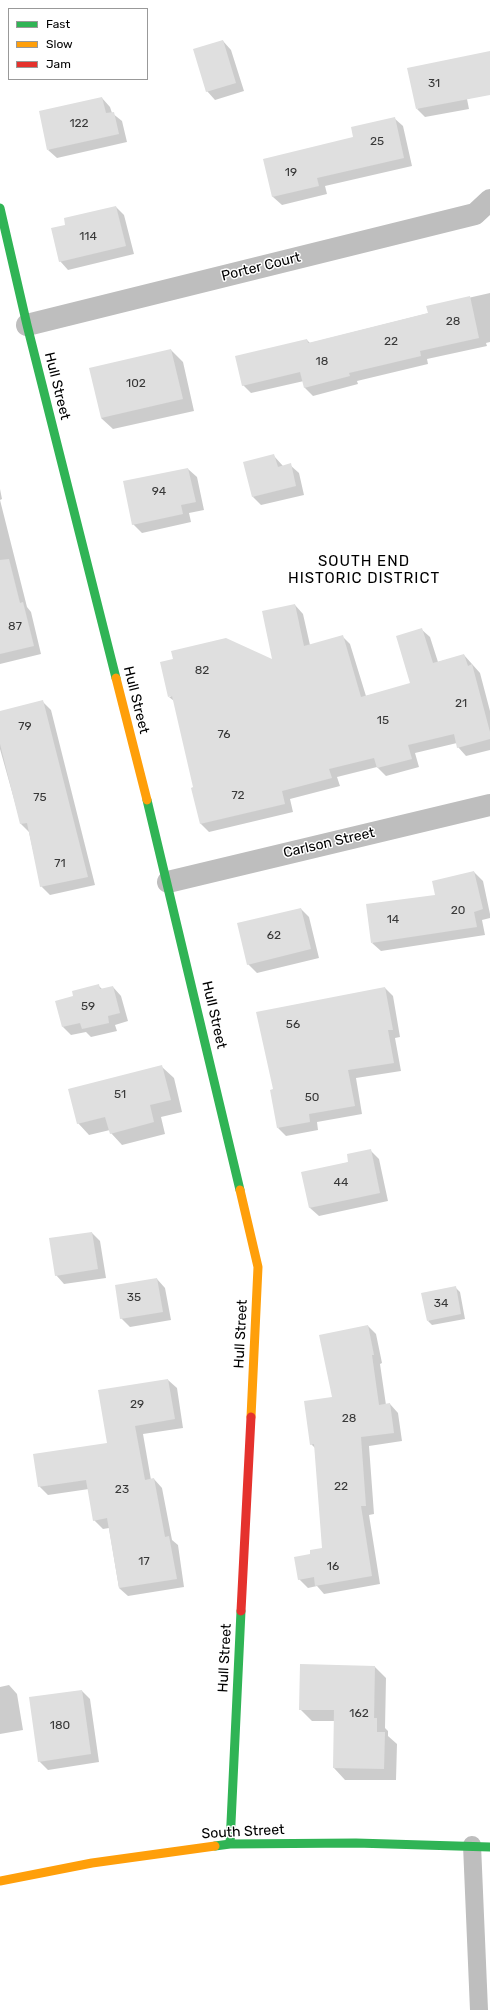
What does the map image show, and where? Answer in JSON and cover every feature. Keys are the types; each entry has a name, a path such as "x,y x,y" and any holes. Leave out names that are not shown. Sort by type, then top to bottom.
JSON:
{"street":[{"name":"Porter Court","path":"27,325 475,214 490,200"},
{"name":"Hull Street","path":"0,208 27,325 168,882 258,1267 230,1844"},
{"name":"Carlson Street","path":"168,882 490,805"},
{"name":"South Street","path":"0,1881 92,1863 230,1844 356,1843 472,1845 490,1847"}],"lane":[{"path":"472,1845 484,1986 479,2010"}],"building":[{"path":"223,40 236,83 206,92 193,49"},
{"path":"490,51 490,95 416,109 407,68"},
{"path":"102,97 106,113 114,112 119,134 47,150 39,111"},
{"path":"395,117 404,158 317,178 319,186 272,197 263,159 353,137 351,127"},
{"path":"116,206 126,246 59,262 51,228 65,225 64,218"},
{"path":"470,296 479,338 420,351 421,356 349,373 350,376 304,388 300,372 242,386 235,356 307,339 308,343 428,313 426,306"},
{"path":"171,349 183,399 101,418 89,368"},
{"path":"274,454 278,467 291,463 296,486 252,497 243,462"},
{"path":"188,468 196,502 181,505 183,514 132,525 123,481"},
{"path":"9,559 20,603 23,602 34,646 0,654 0,560"},
{"path":"295,604 304,646 343,635 361,697 410,683 396,636 422,628 433,663 464,654 468,666 472,664 490,732 490,739 457,748 454,734 408,745 412,759 377,768 374,758 329,769 332,778 282,791 285,804 200,824 172,696 168,697 160,662 173,659 171,651 226,638 272,659 262,611"},
{"path":"43,700 88,877 40,887 27,823 20,824 0,744 0,711"},
{"path":"474,871 483,909 474,912 477,927 371,943 366,904 435,895 432,881"},
{"path":"301,908 311,949 247,965 237,923"},
{"path":"99,984 100,989 113,986 120,1013 108,1016 109,1023 82,1029 80,1023 62,1027 55,1001 73,996 72,991"},
{"path":"385,987 393,1030 388,1030 394,1063 348,1070 355,1106 309,1114 310,1122 277,1128 270,1090 273,1089 256,1012"},
{"path":"162,1065 171,1100 150,1105 154,1122 110,1134 105,1117 77,1124 68,1089"},
{"path":"371,1149 380,1193 309,1208 301,1172 348,1162 347,1154"},
{"path":"92,1232 98,1269 55,1276 49,1238"},
{"path":"157,1278 163,1312 120,1319 115,1285"},
{"path":"456,1286 461,1314 427,1321 421,1293"},
{"path":"368,1325 374,1355 372,1355 379,1405 390,1403 394,1433 361,1437 366,1506 361,1506 372,1576 315,1586 314,1577 298,1580 294,1557 310,1554 310,1550 322,1548 314,1444 310,1445 304,1401 332,1397 319,1335"},
{"path":"168,1379 175,1419 135,1426 145,1480 154,1478 165,1537 169,1536 177,1579 119,1588 107,1518 93,1521 86,1480 38,1487 33,1454 107,1443 98,1390"},
{"path":"300,1664 375,1666 374,1718 377,1718 377,1732 385,1732 384,1769 333,1768 334,1710 299,1710"},
{"path":"82,1690 91,1754 38,1762 29,1697"}],"traffic: fast":[{"path":"0,208 27,325 116,678"},
{"path":"147,800 240,1190"},
{"path":"230,1844 241,1611"},
{"path":"215,1846 230,1844 356,1843 490,1847"}],"traffic: slow":[{"path":"116,678 147,800"},
{"path":"240,1190 258,1267 251,1417"},
{"path":"0,1881 92,1863 215,1846"}],"traffic: jam":[{"path":"241,1611 251,1417"}],"district":[{"name":"SOUTH END HISTORIC DISTRICT","path":"364,570"}]}
